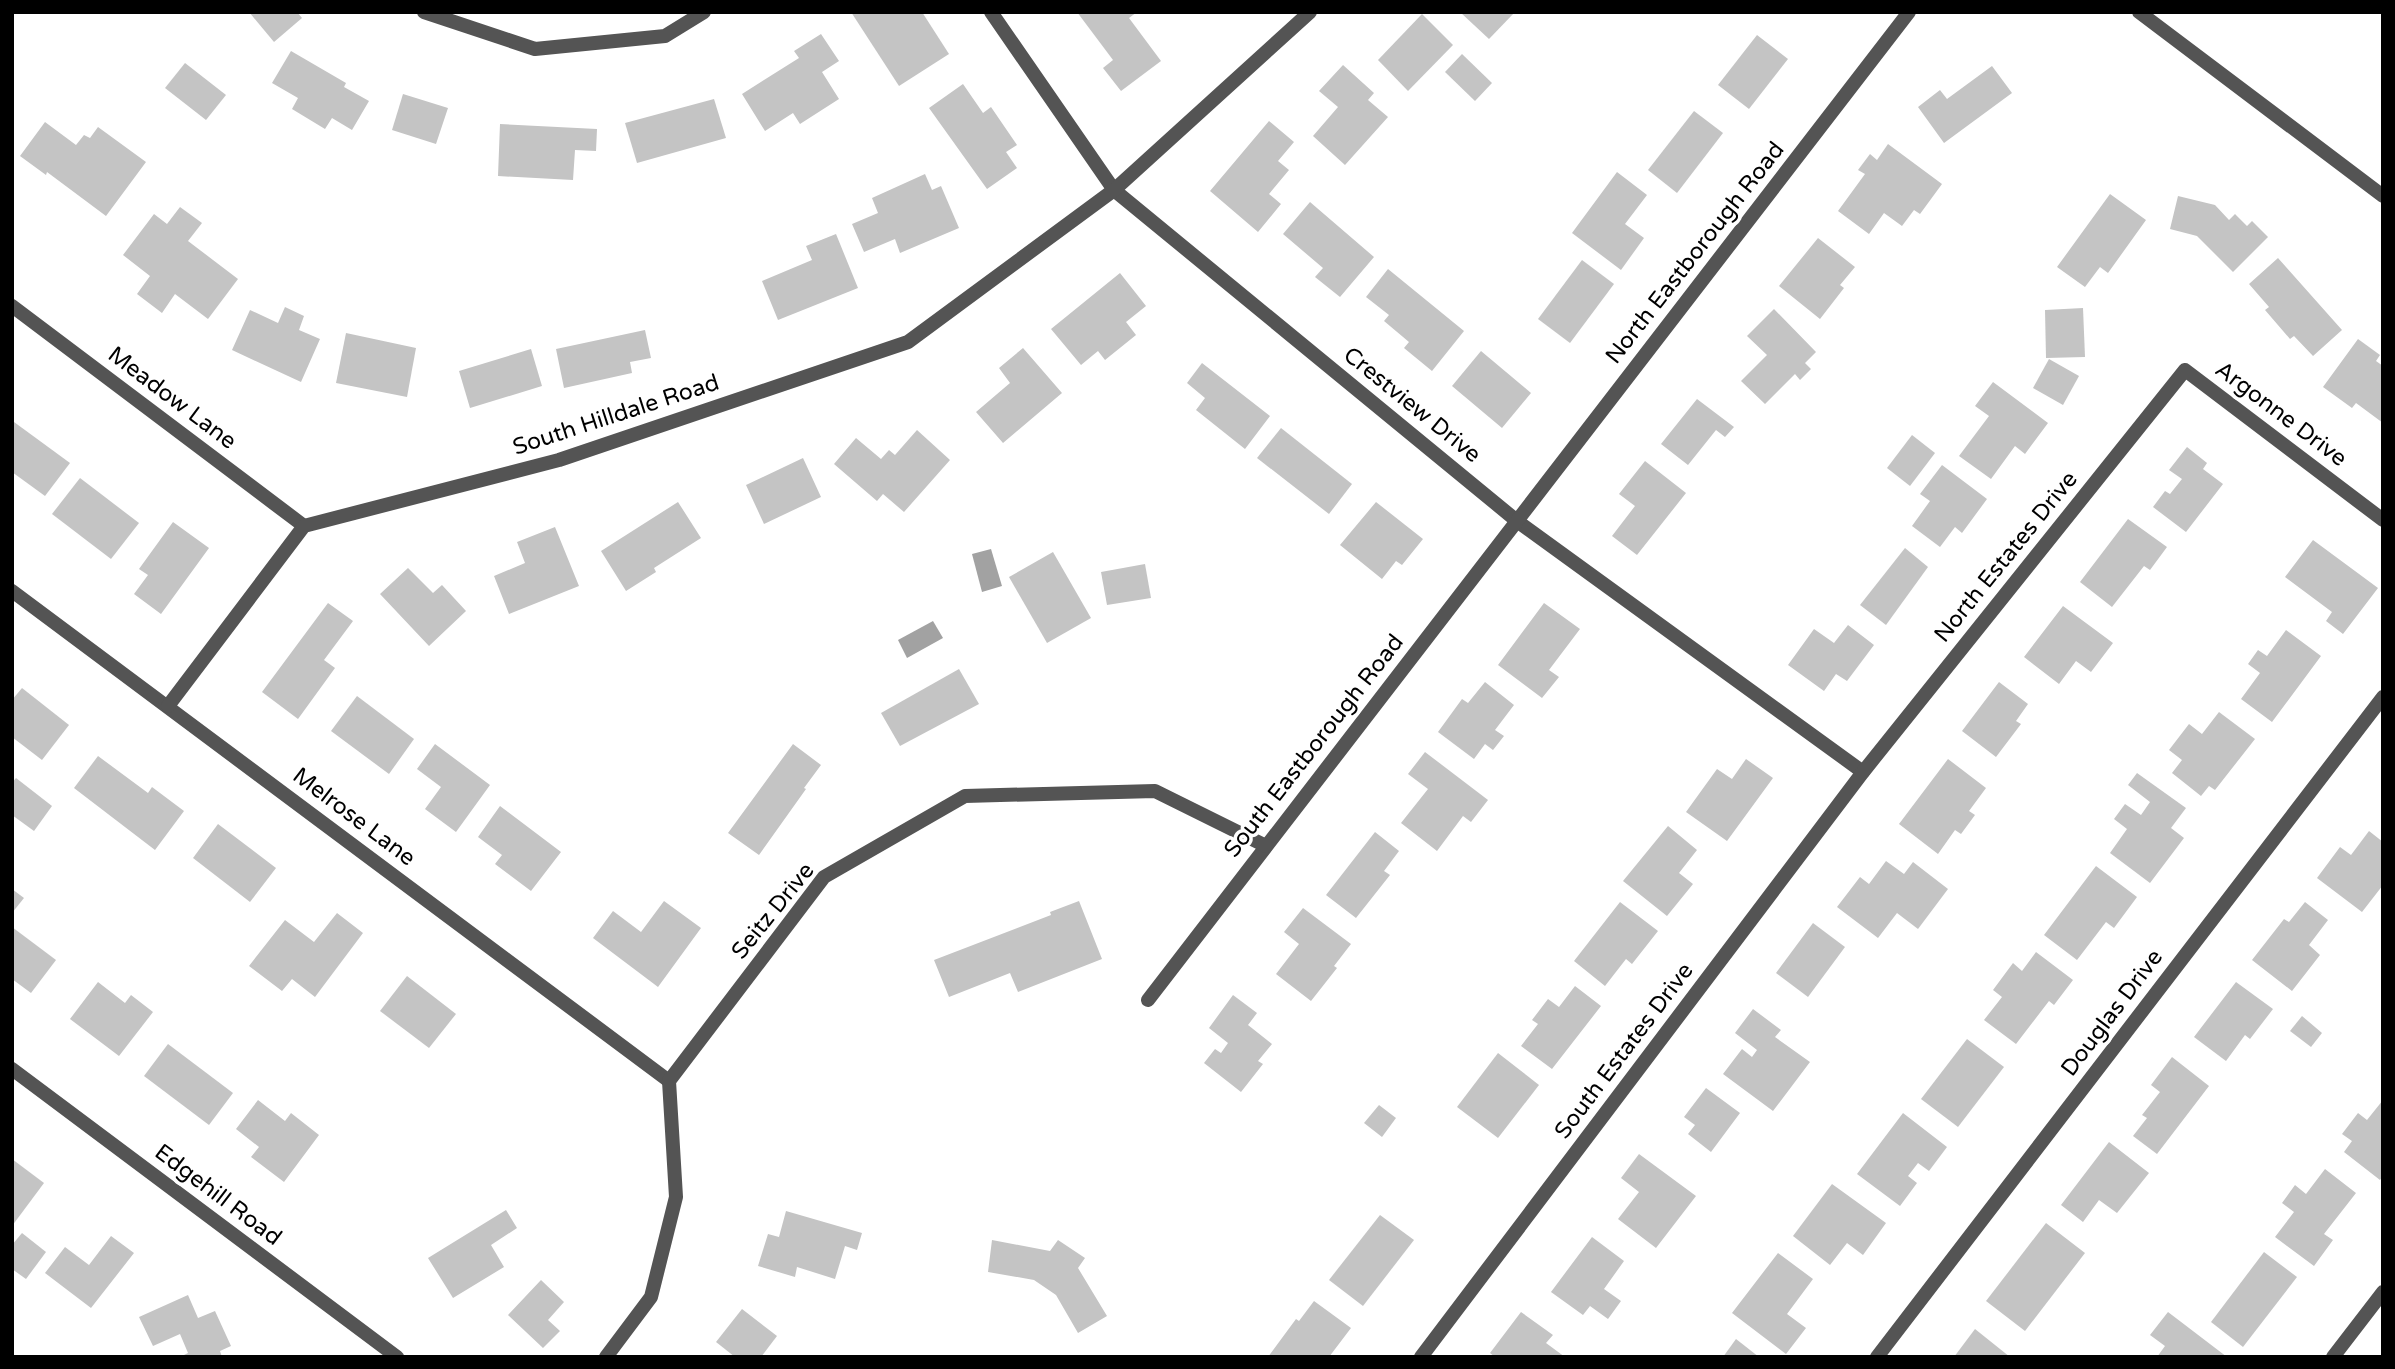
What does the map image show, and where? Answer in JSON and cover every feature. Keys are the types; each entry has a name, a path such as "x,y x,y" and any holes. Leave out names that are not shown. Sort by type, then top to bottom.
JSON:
{"street":[{"path":"424,12 535,48 665,37 704,12"},
{"name":"Crestview Drive","path":"991,12 1114,190 1517,521 1863,772"},
{"name":"South Hilldale Road","path":"304,526 559,460 908,342 1114,190 1310,12"},
{"name":"North Eastborough Road","path":"1517,521 1909,12"},
{"path":"2139,12 2383,196"},
{"name":"Meadow Lane","path":"12,306 304,526"},
{"name":"Argonne Drive","path":"2185,370 2383,520"},
{"name":"North Estates Drive","path":"1863,772 2185,370"},
{"name":"South Eastborough Road","path":"1148,1000 1517,521"},
{"path":"168,706 304,526"},
{"name":"Melrose Lane","path":"12,590 669,1081"},
{"name":"Douglas Drive","path":"1877,1357 2383,697"},
{"name":"South Estates Drive","path":"1421,1357 1863,772"},
{"name":"Seitz Drive","path":"669,1081 824,877 965,796 1155,791 1266,846"},
{"name":"Edgehill Road","path":"12,1069 397,1357"},
{"path":"606,1357 651,1297 676,1197 669,1081"},
{"path":"2333,1357 2383,1292"}],"shaded area":[{"path":"991,549 1002,586 982,592 972,554"},
{"path":"933,621 943,638 907,658 898,640"}],"building":[{"path":"249,12 297,12 302,18 274,42"},
{"path":"851,12 922,12 949,54 899,86"},
{"path":"1077,12 1137,12 1129,18 1161,61 1121,91 1103,68 1113,60"},
{"path":"1460,12 1515,12 1489,39"},
{"path":"1422,14 1453,45 1408,91 1378,60"},
{"path":"821,34 839,61 822,72 839,99 800,124 793,113 765,131 742,94 799,58 794,51"},
{"path":"1757,35 1788,59 1749,109 1718,85"},
{"path":"291,51 346,83 344,87 369,101 352,130 332,118 325,129 292,109 298,98 272,83"},
{"path":"1462,54 1492,83 1475,101 1445,72"},
{"path":"185,63 226,95 206,120 165,88"},
{"path":"1343,65 1374,93 1368,100 1388,117 1345,165 1313,136 1338,107 1319,91"},
{"path":"1992,66 2012,93 1944,143 1918,107 1940,90 1947,99"},
{"path":"963,84 983,113 991,107 1017,145 1006,152 1017,168 987,189 929,108"},
{"path":"403,94 448,108 436,144 392,130"},
{"path":"714,99 726,138 637,163 625,123"},
{"path":"1694,111 1723,133 1677,193 1648,170"},
{"path":"1269,121 1294,142 1278,161 1289,170 1269,194 1281,204 1258,232 1210,191"},
{"path":"45,122 76,145 84,135 90,138 98,127 146,162 106,216 47,172 46,175 20,156"},
{"path":"500,124 597,129 596,151 575,150 573,180 498,176"},
{"path":"1888,144 1942,184 1920,214 1914,210 1902,226 1884,213 1869,234 1838,211 1865,174 1858,170 1870,154 1877,160"},
{"path":"1617,172 1647,195 1625,224 1644,238 1621,270 1572,233"},
{"path":"925,174 932,190 941,186 959,228 900,253 895,239 864,252 852,224 878,213 872,198"},
{"path":"2110,194 2146,220 2108,273 2100,267 2085,287 2057,267"},
{"path":"2178,196 2215,205 2229,220 2235,214 2247,226 2252,221 2268,237 2233,272 2197,236 2170,229"},
{"path":"1310,202 1374,257 1340,297 1315,277 1323,268 1283,234"},
{"path":"180,207 202,223 188,241 238,279 208,319 175,294 162,313 137,294 150,276 123,255 154,214 167,224"},
{"path":"836,234 858,288 778,320 762,281 812,260 806,246"},
{"path":"1818,238 1855,267 1840,285 1844,288 1820,319 1779,286"},
{"path":"2278,258 2342,330 2313,356 2294,336 2290,339 2265,310 2269,307 2249,284"},
{"path":"1582,260 1614,284 1570,343 1538,319"},
{"path":"1388,269 1464,331 1432,371 1404,348 1409,342 1384,321 1389,315 1366,297"},
{"path":"1120,273 1146,306 1126,322 1136,335 1105,360 1098,351 1081,365 1051,329"},
{"path":"285,307 304,316 299,330 320,339 301,382 232,350 250,310 278,323"},
{"path":"2083,308 2085,357 2046,358 2045,310"},
{"path":"1774,309 1816,352 1805,363 1811,369 1800,380 1795,374 1765,404 1741,381 1767,355 1747,336"},
{"path":"645,330 651,358 630,362 632,373 564,388 556,349"},
{"path":"346,333 416,348 407,397 336,383"},
{"path":"2358,339 2380,355 2376,361 2383,366 2383,423 2356,403 2352,408 2323,387"},
{"path":"1023,348 1062,393 1003,443 976,412 1010,383 999,368"},
{"path":"531,349 542,386 470,408 459,371"},
{"path":"1481,351 1531,393 1502,428 1452,386"},
{"path":"2049,359 2079,376 2063,405 2033,388"},
{"path":"1202,363 1270,416 1245,449 1196,410 1205,398 1187,383"},
{"path":"1993,382 2048,423 2025,454 2015,446 1991,479 1959,456 1989,416 1975,406"},
{"path":"1697,399 1734,427 1725,437 1716,430 1688,465 1661,444"},
{"path":"14,422 70,463 45,496 12,472"},
{"path":"1281,428 1352,484 1329,514 1257,458"},
{"path":"917,430 950,460 904,512 883,494 877,501 834,464 856,438 881,459 889,450 895,455"},
{"path":"1912,435 1935,453 1910,486 1887,468"},
{"path":"2187,447 2207,463 2203,469 2223,484 2186,532 2153,507 2165,491 2170,494 2182,479 2169,470"},
{"path":"803,458 821,497 764,524 746,485"},
{"path":"1645,461 1686,493 1637,555 1612,536 1635,506 1619,494"},
{"path":"1942,465 1987,499 1962,533 1955,527 1940,547 1912,526 1930,501 1920,494"},
{"path":"80,478 139,523 111,559 52,514"},
{"path":"678,502 701,538 654,568 656,572 626,591 601,551"},
{"path":"1376,502 1423,539 1402,565 1396,561 1382,579 1340,545"},
{"path":"2128,519 2167,547 2150,570 2144,566 2112,607 2080,582"},
{"path":"173,522 209,548 161,614 134,594 148,575 139,569"},
{"path":"555,527 579,586 509,614 494,576 525,563 517,542"},
{"path":"2313,540 2378,588 2343,634 2326,621 2332,612 2285,577"},
{"path":"1905,548 1928,567 1886,625 1860,605"},
{"path":"1053,552 1091,618 1047,643 1009,577"},
{"path":"1145,564 1151,598 1107,605 1101,572"},
{"path":"408,568 433,593 442,585 466,611 429,646 380,594"},
{"path":"328,603 353,621 324,660 335,668 298,719 262,692"},
{"path":"1544,603 1580,629 1549,670 1559,677 1542,698 1498,665"},
{"path":"2063,606 2113,643 2091,672 2076,661 2059,684 2024,657"},
{"path":"1848,625 1874,645 1847,681 1836,674 1824,691 1788,665 1814,629 1834,643"},
{"path":"2286,630 2321,656 2272,722 2241,699 2260,673 2248,664 2258,650 2267,656"},
{"path":"959,669 979,704 900,746 881,713"},
{"path":"1485,682 1514,705 1495,730 1504,736 1493,750 1485,744 1474,759 1438,732 1462,699 1468,703"},
{"path":"1999,682 2028,704 2016,721 2021,724 1996,757 1962,731"},
{"path":"22,688 69,725 42,760 12,737 12,700"},
{"path":"357,696 414,739 389,774 331,731"},
{"path":"2219,712 2255,739 2215,790 2209,786 2201,796 2172,773 2182,760 2169,750 2189,724 2202,734"},
{"path":"435,744 490,785 456,832 425,809 441,787 417,769"},
{"path":"793,744 821,765 759,855 728,833"},
{"path":"1425,752 1488,800 1471,822 1463,816 1437,851 1401,823 1428,789 1408,774"},
{"path":"98,756 148,793 152,787 184,811 155,850 74,788"},
{"path":"1746,759 1773,778 1727,841 1686,812 1717,769 1732,779"},
{"path":"1948,759 1986,788 1969,811 1975,815 1961,834 1955,830 1938,854 1899,824"},
{"path":"2137,773 2186,808 2171,828 2184,838 2150,883 2110,853 2127,829 2114,819 2125,804 2141,815 2150,802 2128,785"},
{"path":"16,778 52,806 34,831 12,815 12,783"},
{"path":"500,806 561,852 531,891 495,864 502,855 478,837"},
{"path":"218,824 276,868 250,902 193,858"},
{"path":"1668,826 1697,850 1679,873 1693,884 1667,916 1623,881"},
{"path":"2369,831 2383,842 2383,885 2362,912 2317,878 2340,847 2351,855"},
{"path":"1375,832 1399,851 1384,871 1390,875 1356,918 1326,895"},
{"path":"1886,861 1904,874 1913,862 1948,889 1918,929 1897,913 1878,938 1837,907 1860,877 1869,884"},
{"path":"2096,866 2137,897 2114,928 2106,922 2077,960 2044,935"},
{"path":"12,889 24,898 12,913"},
{"path":"664,901 701,928 658,987 593,938 613,911 641,932"},
{"path":"1079,901 1102,959 1018,992 1010,973 949,997 934,960 1051,915 1050,912"},
{"path":"1620,902 1658,931 1632,964 1626,959 1605,986 1574,961"},
{"path":"2305,902 2328,920 2309,945 2320,955 2292,991 2252,960 2284,919 2289,922"},
{"path":"1303,908 1351,944 1334,966 1337,968 1311,1001 1276,974 1299,944 1284,932"},
{"path":"337,913 363,933 315,997 292,979 282,991 249,966 285,920 314,942"},
{"path":"1813,923 1845,947 1808,997 1776,973"},
{"path":"12,927 56,960 31,993 12,979"},
{"path":"2036,952 2073,980 2054,1005 2049,1001 2016,1044 1984,1020 2002,997 1993,990 2013,963 2022,971"},
{"path":"407,976 456,1014 429,1048 380,1011"},
{"path":"98,982 125,1003 131,995 153,1012 119,1056 70,1019"},
{"path":"2236,982 2273,1009 2250,1039 2245,1035 2226,1061 2194,1037"},
{"path":"1575,986 1601,1006 1552,1069 1521,1046 1538,1024 1532,1020 1548,999 1559,1007"},
{"path":"1233,995 1257,1013 1248,1025 1272,1044 1258,1061 1263,1064 1241,1092 1204,1063 1215,1049 1221,1053 1228,1043 1209,1028"},
{"path":"1753,1009 1781,1030 1775,1037 1810,1062 1773,1111 1723,1074 1742,1049 1752,1057 1757,1050 1735,1033"},
{"path":"2302,1016 2322,1033 2311,1047 2290,1031"},
{"path":"1967,1039 2004,1067 1958,1127 1921,1099"},
{"path":"168,1044 233,1093 209,1125 144,1076"},
{"path":"1498,1053 1539,1085 1498,1138 1457,1107"},
{"path":"2172,1057 2209,1086 2157,1154 2133,1136 2147,1118 2142,1115 2160,1092 2151,1085"},
{"path":"1706,1088 1740,1113 1711,1152 1688,1134 1695,1125 1684,1117"},
{"path":"258,1100 285,1121 291,1113 319,1135 284,1182 251,1157 259,1147 236,1129"},
{"path":"2383,1100 2383,1176 2380,1180 2344,1152 2352,1141 2342,1134 2358,1113 2367,1120"},
{"path":"1379,1105 1396,1118 1382,1137 1364,1123"},
{"path":"1903,1113 1947,1147 1929,1171 1918,1163 1908,1176 1917,1183 1900,1206 1857,1174"},
{"path":"2109,1142 2149,1173 2117,1213 2099,1200 2083,1222 2061,1205"},
{"path":"1639,1154 1696,1196 1656,1248 1618,1219 1639,1192 1621,1178"},
{"path":"12,1159 44,1183 12,1226"},
{"path":"2325,1169 2356,1193 2324,1234 2333,1240 2314,1266 2275,1237 2294,1212 2282,1203 2295,1185 2306,1194"},
{"path":"1832,1184 1886,1223 1863,1255 1847,1243 1830,1265 1793,1236"},
{"path":"506,1210 517,1228 491,1245 504,1267 453,1298 428,1258"},
{"path":"786,1211 862,1233 857,1250 845,1246 835,1279 797,1267 795,1277 758,1266 768,1234 779,1237"},
{"path":"1380,1215 1414,1240 1363,1306 1329,1280"},
{"path":"2046,1223 2085,1253 2025,1331 1986,1301"},
{"path":"22,1233 46,1252 26,1279 12,1269 12,1245"},
{"path":"111,1236 134,1253 91,1308 45,1273 65,1247 89,1265"},
{"path":"1592,1237 1624,1261 1604,1289 1621,1301 1608,1319 1590,1306 1583,1315 1551,1292"},
{"path":"992,1240 1050,1251 1058,1240 1085,1258 1078,1268 1107,1316 1078,1333 1056,1295 1034,1280 988,1272"},
{"path":"2264,1252 2297,1277 2243,1347 2211,1322"},
{"path":"1778,1253 1813,1279 1787,1314 1806,1328 1786,1354 1732,1313"},
{"path":"541,1280 564,1302 548,1320 560,1331 543,1348 508,1315"},
{"path":"188,1295 198,1318 215,1311 231,1346 220,1351 222,1357 180,1357 188,1353 180,1334 153,1346 139,1317"},
{"path":"1314,1301 1351,1328 1329,1357 1268,1357 1296,1319 1299,1321"},
{"path":"742,1309 777,1336 761,1357 735,1357 716,1342"},
{"path":"1521,1312 1553,1335 1546,1343 1565,1357 1495,1357 1490,1353"},
{"path":"2168,1312 2227,1357 2157,1357 2165,1346 2150,1335"},
{"path":"1975,1329 2010,1357 1954,1357"},
{"path":"1736,1339 1759,1357 1723,1357"}]}
